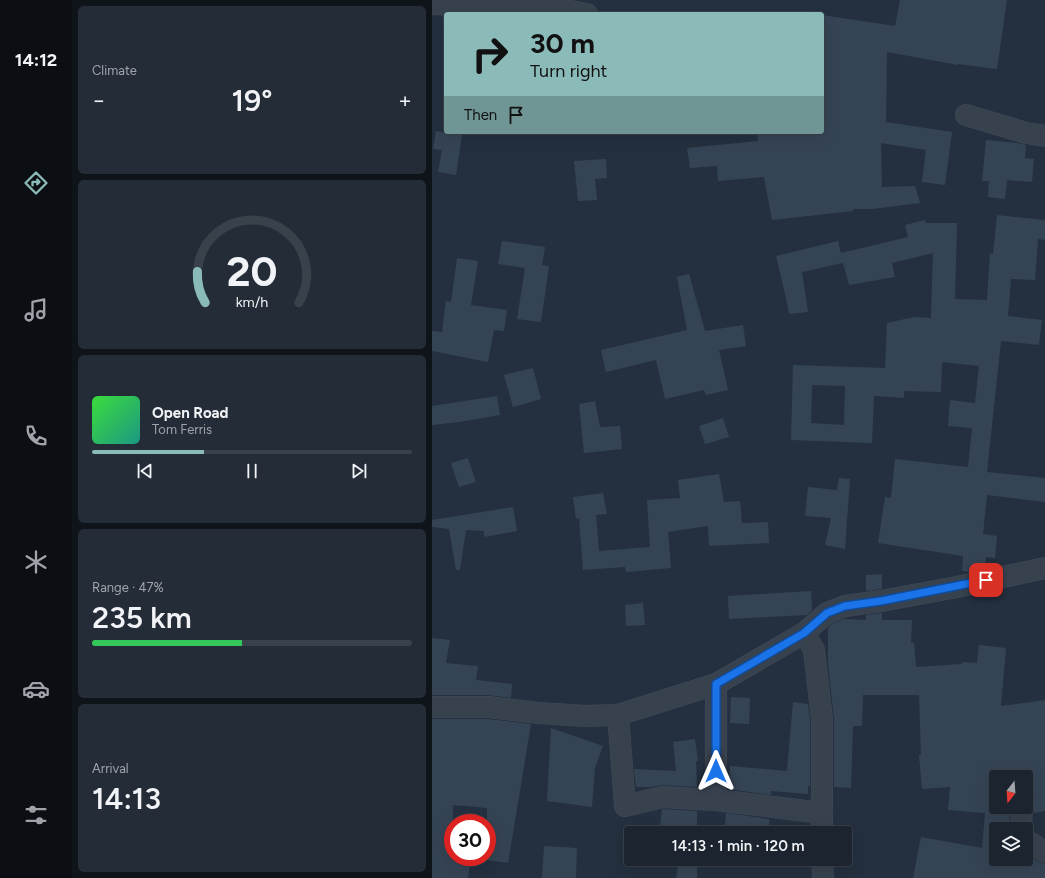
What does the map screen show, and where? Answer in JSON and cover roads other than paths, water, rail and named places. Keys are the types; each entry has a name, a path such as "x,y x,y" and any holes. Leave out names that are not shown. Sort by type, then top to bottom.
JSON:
{"street":[{"path":"432,4 565,10 576,12"},
{"path":"966,115 1026,133 1045,136"},
{"path":"432,707 488,708 585,716 618,715 716,684 804,633 827,613 845,606 957,587 1045,568"},
{"path":"804,633 814,650 822,719 822,826"},
{"path":"716,684 716,800"},
{"path":"618,715 625,806 662,797 716,800 822,813"},
{"path":"1033,844 1045,852"},
{"path":"822,866 822,878"}]}
